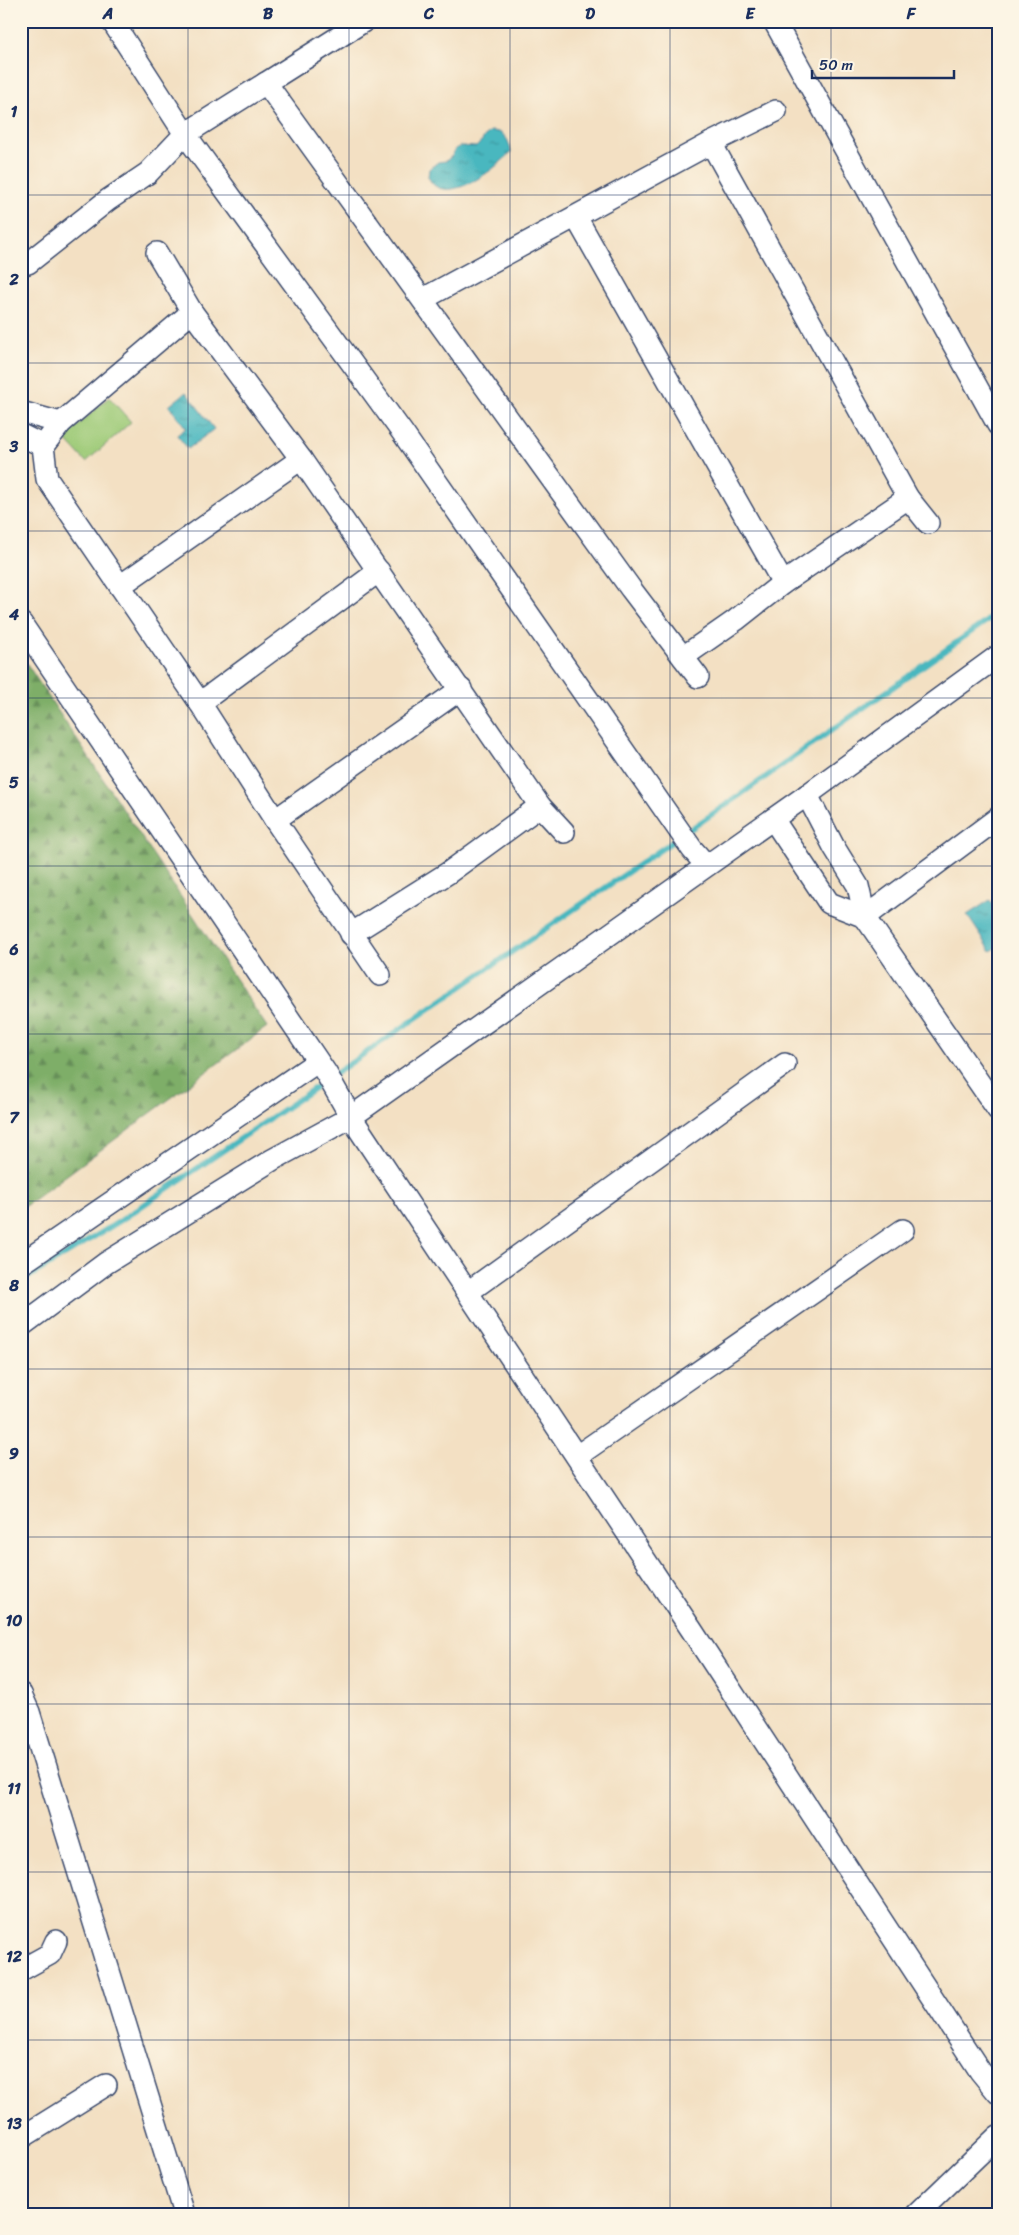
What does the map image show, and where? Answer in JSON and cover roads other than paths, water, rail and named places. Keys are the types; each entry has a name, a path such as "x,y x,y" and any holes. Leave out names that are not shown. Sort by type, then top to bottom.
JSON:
{"street":[{"path":"112,21 185,134 402,432 692,849 706,865"},
{"path":"21,266 28,263 108,200 148,173 185,134 364,21"},
{"path":"774,21 998,426"},
{"path":"266,83 631,589 698,677"},
{"path":"423,299 711,143 776,111"},
{"path":"711,143 908,498 928,523"},
{"path":"576,217 783,583"},
{"path":"157,253 192,312 302,459 540,806 564,832"},
{"path":"192,312 61,423 43,446 47,479 200,703 275,820 380,975"},
{"path":"21,412 61,423"},
{"path":"21,436 43,446"},
{"path":"120,586 302,459"},
{"path":"683,657 736,620 783,583 908,498"},
{"path":"200,703 379,571"},
{"path":"21,623 321,1068 351,1117 577,1456 980,2071 998,2093"},
{"path":"21,1326 106,1263 272,1160 351,1117 807,795 998,656"},
{"path":"275,820 461,690"},
{"path":"807,795 834,847 858,886 865,918 998,1110"},
{"path":"351,934 448,873 540,806"},
{"path":"865,918 998,818"},
{"path":"773,819 829,903 865,918"},
{"path":"468,1292 785,1064"},
{"path":"21,1264 321,1068"},
{"path":"577,1456 903,1230"},
{"path":"21,1694 29,1712 184,2214"},
{"path":"21,1970 50,1954 56,1941"},
{"path":"21,2138 106,2085"},
{"path":"917,2214 998,2136"}],"water":[{"path":"491,131 503,134 509,143 511,152 497,166 476,180 454,189 444,189 433,184 428,177 429,169 438,162 446,161 452,156 455,149 461,146 476,147"},
{"path":"186,392 214,429 188,449 177,435 186,428 169,406"},
{"path":"990,900 998,913 998,947 991,951 967,915"}],"waterway":[{"path":"332,1076 740,795 998,613"},
{"path":"21,1282 120,1221 325,1081"}]}
